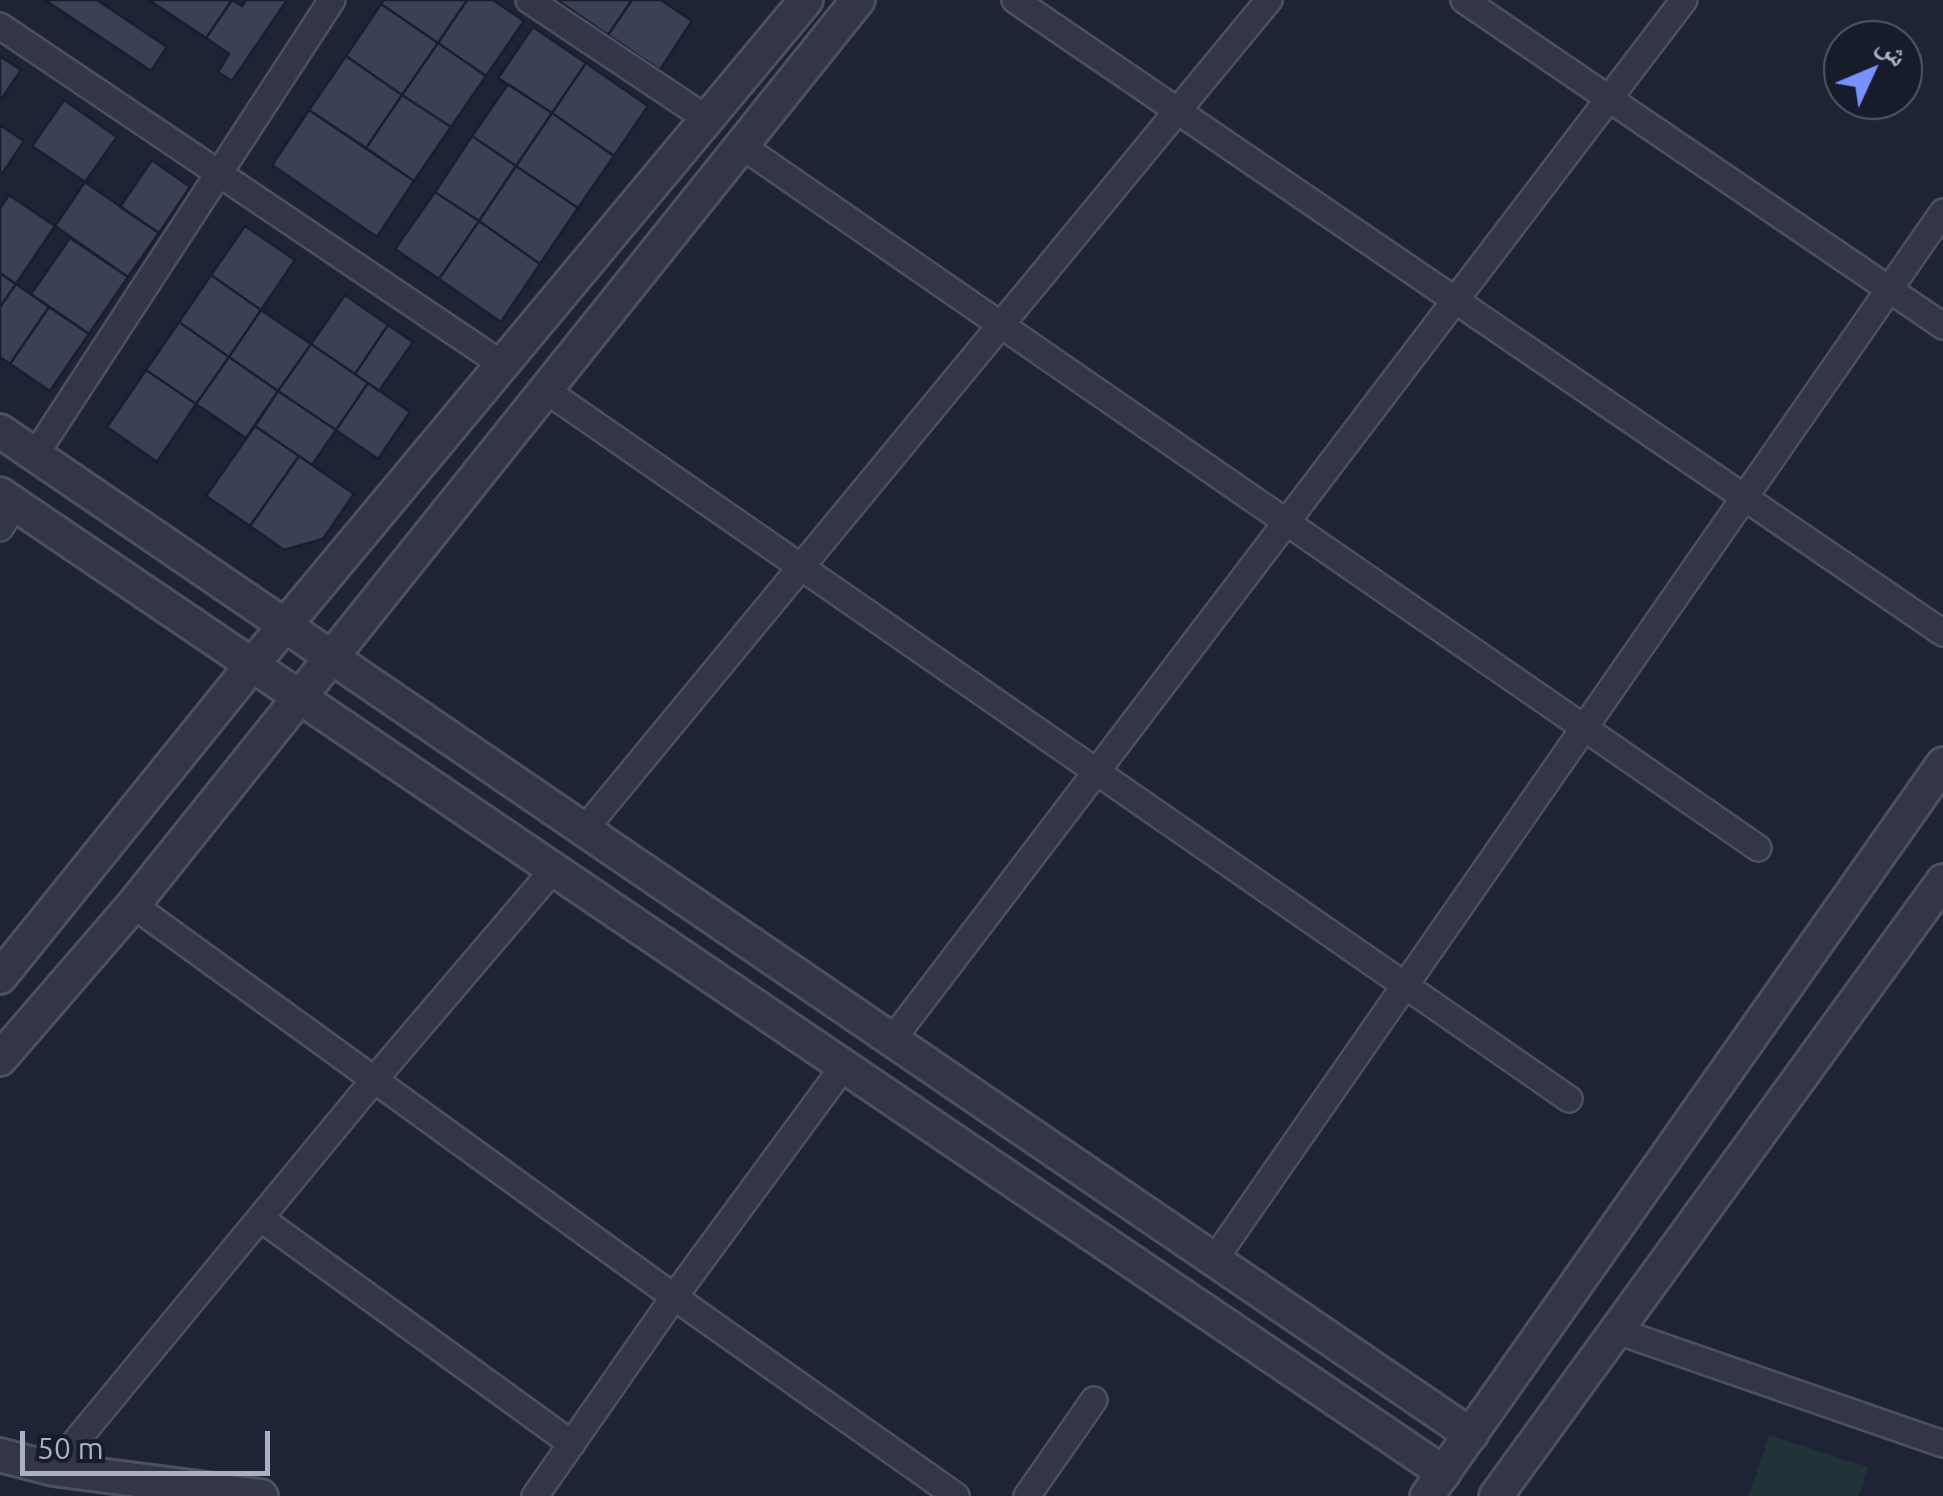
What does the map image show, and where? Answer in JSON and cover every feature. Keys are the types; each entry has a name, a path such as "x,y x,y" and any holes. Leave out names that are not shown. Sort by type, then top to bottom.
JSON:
{"street":[{"path":"35,455 332,0"},
{"path":"529,0 707,119"},
{"path":"0,977 252,666 806,0"},
{"path":"0,1059 133,905 858,0"},
{"path":"1014,0 1943,632"},
{"path":"584,830 1269,0"},
{"path":"1464,0 1943,326"},
{"path":"892,1040 1684,0"},
{"path":"0,26 503,365"},
{"path":"740,144 1758,848"},
{"path":"1214,1260 1943,212"},
{"path":"544,389 1568,1100"},
{"path":"0,431 1471,1436"},
{"path":"5,509 299,697 844,1066 1435,1484 1943,764"},
{"path":"53,1468 553,870"},
{"path":"1496,1496 1943,881"},
{"path":"133,905 956,1496"},
{"path":"535,1496 674,1297 844,1066"},
{"path":"260,1218 572,1444"},
{"path":"1616,1331 1943,1444"},
{"path":"1027,1496 1094,1400"},
{"path":"0,1455 53,1468 262,1496"}],"shaded area":[{"path":"1769,1435 1868,1467 1859,1496 1749,1496"}],"building":[{"path":"45,0 97,0 167,47 151,71"},
{"path":"149,0 232,0 206,38"},
{"path":"232,0 242,6 246,0 287,0 232,81 218,72 229,54 206,38"},
{"path":"384,0 467,0 438,43 381,4"},
{"path":"467,0 493,0 524,21 486,76 438,43"},
{"path":"557,0 632,0 608,35"},
{"path":"632,0 661,0 692,21 660,70 608,35"},
{"path":"381,4 438,43 402,95 346,56"},
{"path":"533,27 586,63 552,113 498,78"},
{"path":"438,43 486,76 451,127 402,95"},
{"path":"0,56 21,70 0,101"},
{"path":"346,56 402,95 366,148 309,110"},
{"path":"586,63 648,106 614,156 552,113"},
{"path":"508,84 552,113 516,166 472,136"},
{"path":"402,95 451,127 414,181 366,148"},
{"path":"64,100 117,137 85,182 32,146"},
{"path":"309,110 414,181 377,237 272,165"},
{"path":"552,113 614,156 578,208 516,166"},
{"path":"0,125 24,141 0,177"},
{"path":"472,136 516,166 479,221 435,192"},
{"path":"152,160 190,187 159,233 120,207"},
{"path":"516,166 578,208 540,264 479,221"},
{"path":"85,182 159,233 128,277 55,226"},
{"path":"435,192 479,221 439,279 395,249"},
{"path":"9,195 55,226 16,284 0,273 0,208"},
{"path":"479,221 540,264 501,322 439,279"},
{"path":"245,226 295,260 261,310 211,275"},
{"path":"70,238 128,277 89,334 31,294"},
{"path":"0,273 16,284 0,307"},
{"path":"211,275 261,310 229,357 179,322"},
{"path":"16,284 49,307 10,364 0,357 0,307"},
{"path":"345,295 388,325 355,374 311,344"},
{"path":"49,307 89,334 50,391 10,364"},
{"path":"261,310 311,344 278,391 229,357"},
{"path":"179,322 229,357 196,404 146,370"},
{"path":"388,325 413,342 379,391 355,374"},
{"path":"311,344 368,383 336,430 278,391"},
{"path":"229,357 278,391 246,438 196,404"},
{"path":"146,370 196,404 157,462 107,427"},
{"path":"368,383 410,412 378,459 336,430"},
{"path":"278,391 336,430 312,465 255,426"},
{"path":"255,426 299,456 250,526 206,496"},
{"path":"299,456 354,494 323,539 284,550 250,526"}]}
